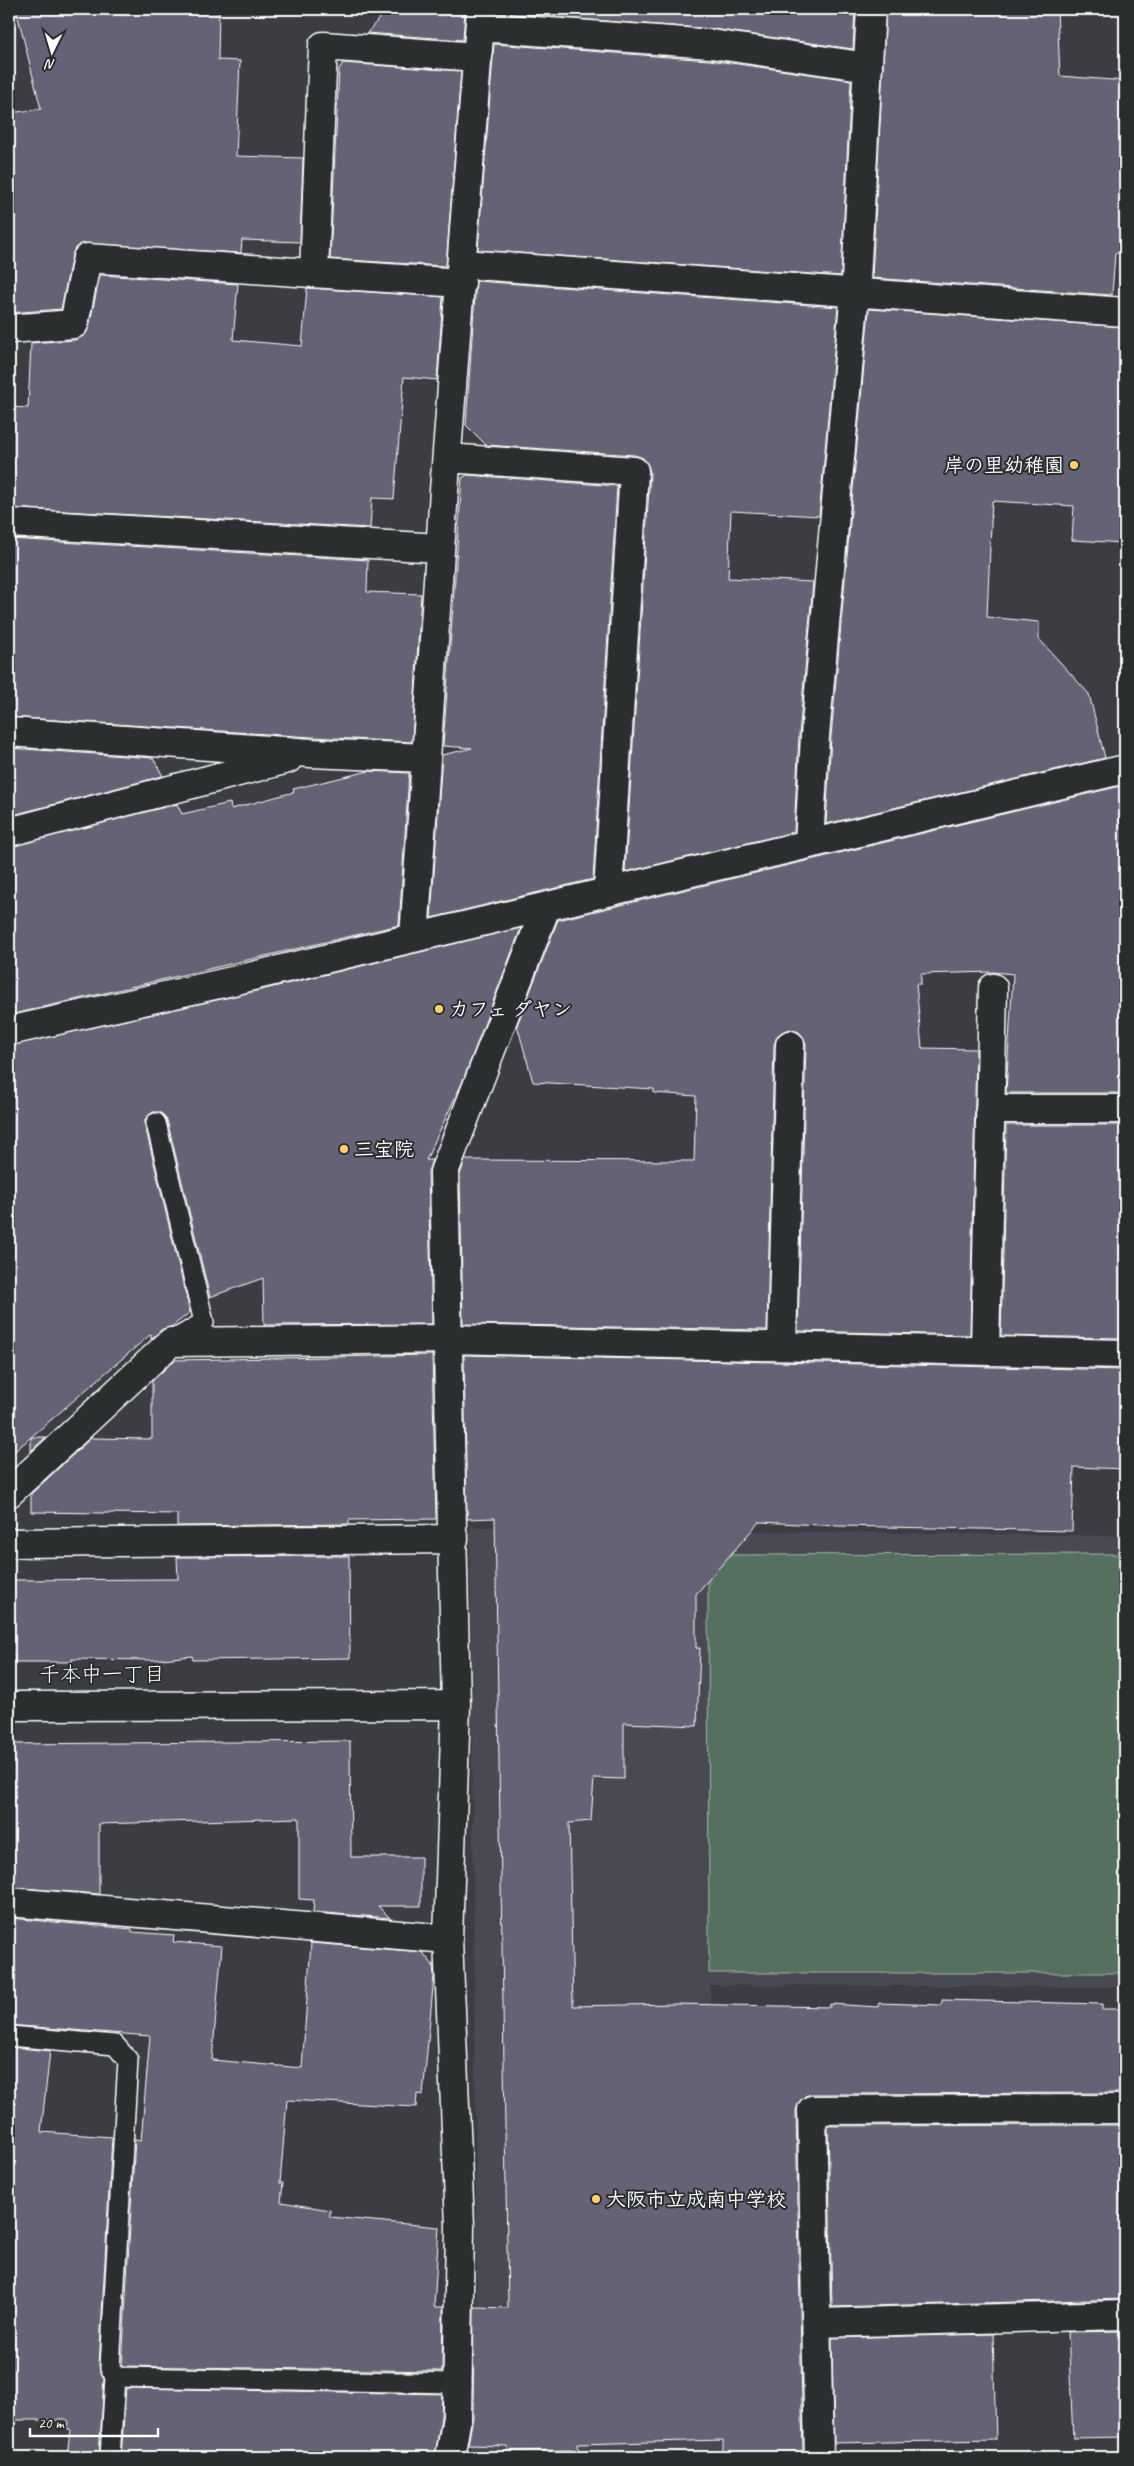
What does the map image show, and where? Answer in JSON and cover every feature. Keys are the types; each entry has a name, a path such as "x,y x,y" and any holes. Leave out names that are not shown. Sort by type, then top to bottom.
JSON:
{"street":[{"path":"809,844 815,736 855,292 871,9"},
{"path":"414,938 440,548 481,18 711,44 868,66"},
{"path":"314,273 323,46 478,56"},
{"path":"9,330 74,324 87,258 314,273 461,273 855,292 1125,312"},
{"path":"447,458 634,471 608,892"},
{"path":"9,523 440,548"},
{"path":"9,732 311,753 426,758"},
{"path":"9,832 311,753"},
{"path":"9,1031 414,938 1125,769"},
{"path":"450,2457 457,2417 460,2226 448,1939 456,1705 454,1539 447,1339 444,1172 546,907"},
{"path":"985,1350 993,988"},
{"path":"782,1346 790,1045"},
{"path":"990,1109 1125,1109"},
{"path":"9,1493 171,1342 447,1339 1125,1354"},
{"path":"9,1544 454,1539"},
{"path":"9,1706 456,1705"},
{"path":"9,1902 448,1939"},
{"path":"819,2457 812,2110 1125,2109"},
{"path":"817,2323 1125,2315"}],"lane":[{"path":"156,1123 204,1322 171,1342"},
{"path":"9,2036 115,2045 128,2060 110,2367 115,2377 110,2457"},
{"path":"115,2377 458,2383"}],"shaded area":[{"name":"大阪市立成南中学校","path":"470,1527 1125,1536 1125,1987 710,1985 722,2457 469,2457 478,2412"}],"green space":[{"path":"1125,1554 1125,1973 709,1973 708,1555"}],"building":[{"path":"16,9 219,9 218,60 240,61 236,156 303,158 300,242 242,240 241,253 81,244 75,248 72,255 61,309 9,313 9,113 41,109"},
{"path":"387,9 465,9 463,40 367,33"},
{"path":"496,9 855,9 853,49 713,29 496,13"},
{"path":"886,9 1057,9 1060,76 1125,81 1125,254 1115,253 1112,295 872,278"},
{"path":"494,44 709,60 851,80 841,276 478,250"},
{"path":"343,63 461,71 446,266 330,259 339,69"},
{"path":"100,275 238,284 233,340 302,346 307,288 443,297 437,380 404,377 394,499 372,498 370,528 9,508 9,407 28,408 31,343 75,340 85,335 89,327"},
{"path":"476,281 838,307 819,516 731,511 728,578 813,582 799,735 794,832 625,872 650,472 643,458 635,455 486,445 466,425"},
{"path":"869,309 1125,327 1123,419 1125,420 1125,543 1072,540 1074,506 992,501 987,617 1039,622 1039,639 1089,694 1105,758 826,824 831,737"},
{"path":"467,475 617,486 593,879 431,918 442,755 472,748 443,746 462,478"},
{"path":"9,539 368,560 367,592 421,594 412,742 9,717"},
{"path":"9,748 153,758 163,776 9,816"},
{"path":"369,771 409,773 399,925 9,1015 9,847 177,804 182,814 230,803 231,809 294,792 293,789"},
{"path":"1125,785 1125,1093 1006,1093 1013,974 993,972 921,974 921,984 916,984 922,1048 976,1049 970,1335 798,1331 806,1045 804,1038 799,1032 790,1029 777,1036 774,1045 767,1330 463,1324 460,1175 465,1160 694,1161 696,1096 654,1093 654,1089 533,1082 517,1025 558,920"},
{"path":"521,928 462,1083 426,1160 432,1160 428,1172 432,1324 264,1325 263,1278 210,1297 167,1120 160,1112 153,1112 145,1119 145,1126 190,1312 173,1326 161,1330 151,1339 151,1334 9,1456 9,1046 235,996"},
{"path":"1006,1125 1125,1125 1125,1338 1001,1336"},
{"path":"432,1355 436,1519 349,1520 349,1524 177,1526 177,1514 31,1512 31,1494 91,1438 152,1439 152,1381 175,1360"},
{"path":"464,1355 1125,1370 1125,1469 1074,1467 1072,1531 840,1526 759,1522 696,1594 696,1648 700,1648 697,1726 624,1723 624,1779 594,1778 591,1821 569,1823 573,2006 676,2004 830,2007 830,2004 878,2007 879,2003 942,2005 942,2000 1102,2004 1102,2009 1125,2009 1125,2093 812,2094 805,2096 799,2102 796,2110 803,2457 723,2457 723,2440 578,2444 578,2450 508,2451 508,2446 468,2445 473,2417 474,2307 508,2308 495,1518 467,1519"},
{"path":"31,1437 46,1437 31,1451"},
{"path":"349,1556 350,1658 193,1660 192,1656 152,1660 72,1659 72,1662 14,1662 15,1655 9,1655 9,1580 178,1579 177,1557"},
{"path":"350,1741 351,1857 421,1857 421,1906 378,1906 390,1918 313,1912 314,1900 299,1899 299,1818 99,1824 99,1894 9,1887 9,1744"},
{"path":"9,1918 132,1929 132,1932 174,1935 173,1942 222,1946 212,2060 302,2068 311,1943 422,1952 433,1965 434,1976 423,2095 417,2094 416,2107 287,2100 280,2183 283,2183 281,2202 330,2210 330,2217 439,2227 434,2307 443,2307 442,2371 122,2366 135,2139 141,2140 150,2036 9,2025"},
{"path":"9,2047 50,2051 41,2132 112,2137 99,2366 104,2379 99,2457 67,2457 70,2429 67,2429 68,2420 14,2420 14,2413 9,2412"},
{"path":"1125,2125 1125,2299 832,2307 828,2126"},
{"path":"1125,2331 1125,2437 1073,2438 1068,2332"},
{"path":"993,2334 996,2440 834,2443 832,2338"},
{"path":"126,2388 442,2394 435,2457 190,2454 190,2457 121,2457"}],"place":[{"name":"岸の里幼稚園","path":"1074,465"},
{"name":"カフェ ダヤン","path":"439,1009"},
{"name":"三宝院","path":"344,1149"},
{"name":"大阪市立成南中学校","path":"596,2199"}],"district":[{"name":"千本中一丁目","path":"102,1674"}]}
